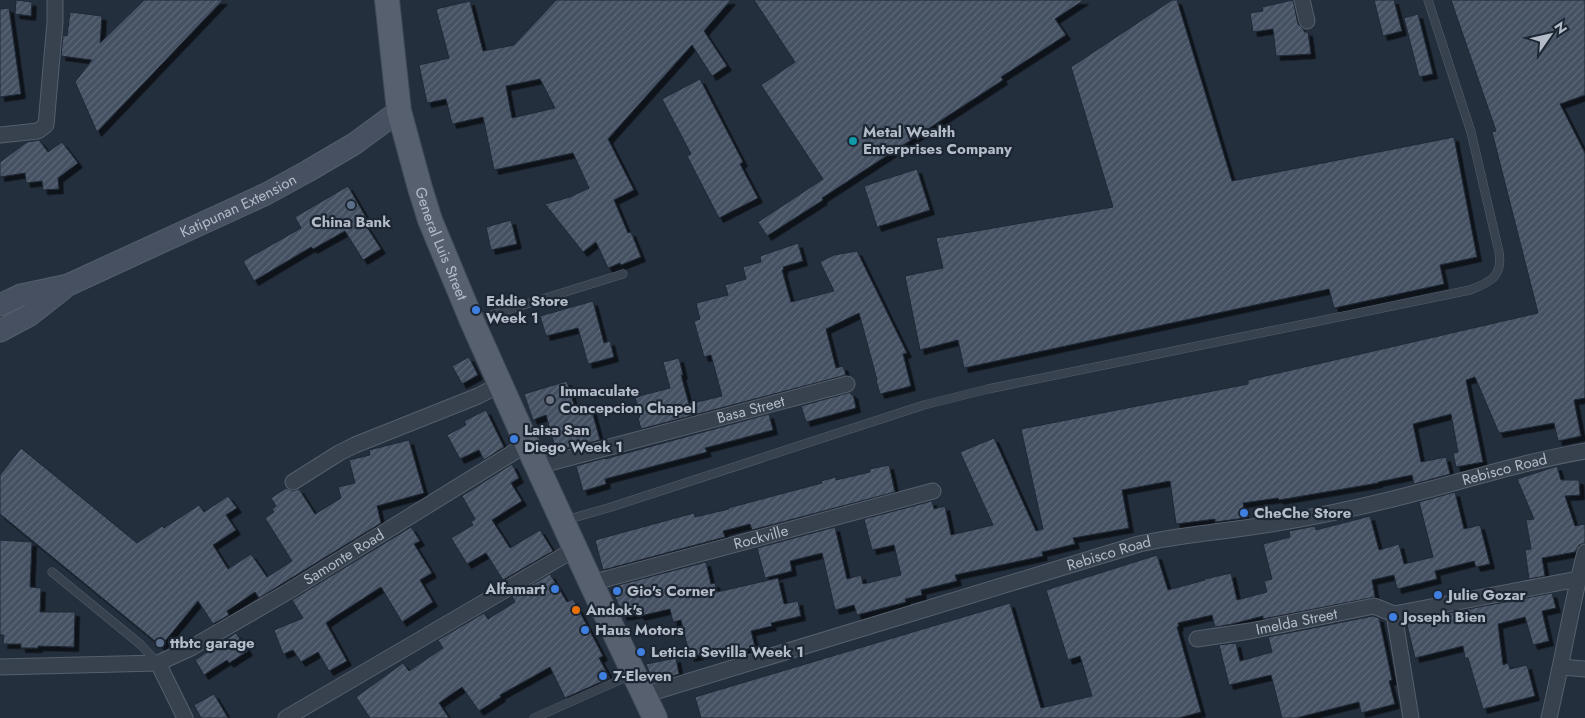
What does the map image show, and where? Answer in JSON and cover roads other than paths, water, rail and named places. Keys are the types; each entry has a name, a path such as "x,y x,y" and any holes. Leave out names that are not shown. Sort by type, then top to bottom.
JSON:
{"main road":[{"name":"General Luis Street","path":"386,0 399,111 430,220 472,321 527,444 655,718"},
{"name":"Katipunan Extension","path":"0,305 21,295 68,285 274,189 354,144 399,111"},
{"name":"Katipunan Extension","path":"0,331 30,315 68,285"}],"street":[{"path":"0,135 38,131 46,125 55,22 55,0"},
{"path":"1302,0 1307,21"},
{"path":"293,482 355,445 469,400 501,384"},
{"name":"Basa Street","path":"538,466 847,384"},
{"name":"Samonte Road","path":"0,667 158,663 191,648 289,591 527,444"},
{"name":"Rebisco Road","path":"644,696 1139,544 1350,509 1585,451"},
{"name":"Rockville","path":"591,583 933,491"},
{"path":"286,718 575,549"},
{"path":"1549,718 1585,552"},
{"name":"Imelda Street","path":"1197,639 1250,631 1374,606 1394,614 1578,579"},
{"path":"1394,614 1411,718"},
{"path":"158,663 185,718"},
{"path":"1561,667 1585,669"}],"lane":[{"path":"562,521 608,508 924,405 988,389 1470,290 1488,282 1499,269 1499,252 1471,132 1428,0"},
{"path":"472,321 623,274"},
{"path":"52,572 140,644 158,663"},
{"path":"534,718 634,674"}],"place":[{"name":"Metal Wealth Enterprises Company","path":"853,141"},
{"name":"China Bank","path":"351,205"},
{"name":"Eddie Store Week 1","path":"476,310"},
{"name":"Immaculate Concepcion Chapel","path":"550,400"},
{"name":"Laisa San Diego Week 1","path":"514,439"},
{"name":"CheChe Store","path":"1244,513"},
{"name":"Alfamart","path":"555,589"},
{"name":"Gio's Corner","path":"617,591"},
{"name":"Julie Gozar","path":"1438,595"},
{"name":"Andok's","path":"576,610"},
{"name":"Joseph Bien","path":"1393,617"},
{"name":"Haus Motors","path":"585,630"},
{"name":"ttbtc garage","path":"160,643"},
{"name":"Leticia Sevilla Week 1","path":"641,652"},
{"name":"7-Eleven","path":"603,676"}]}
